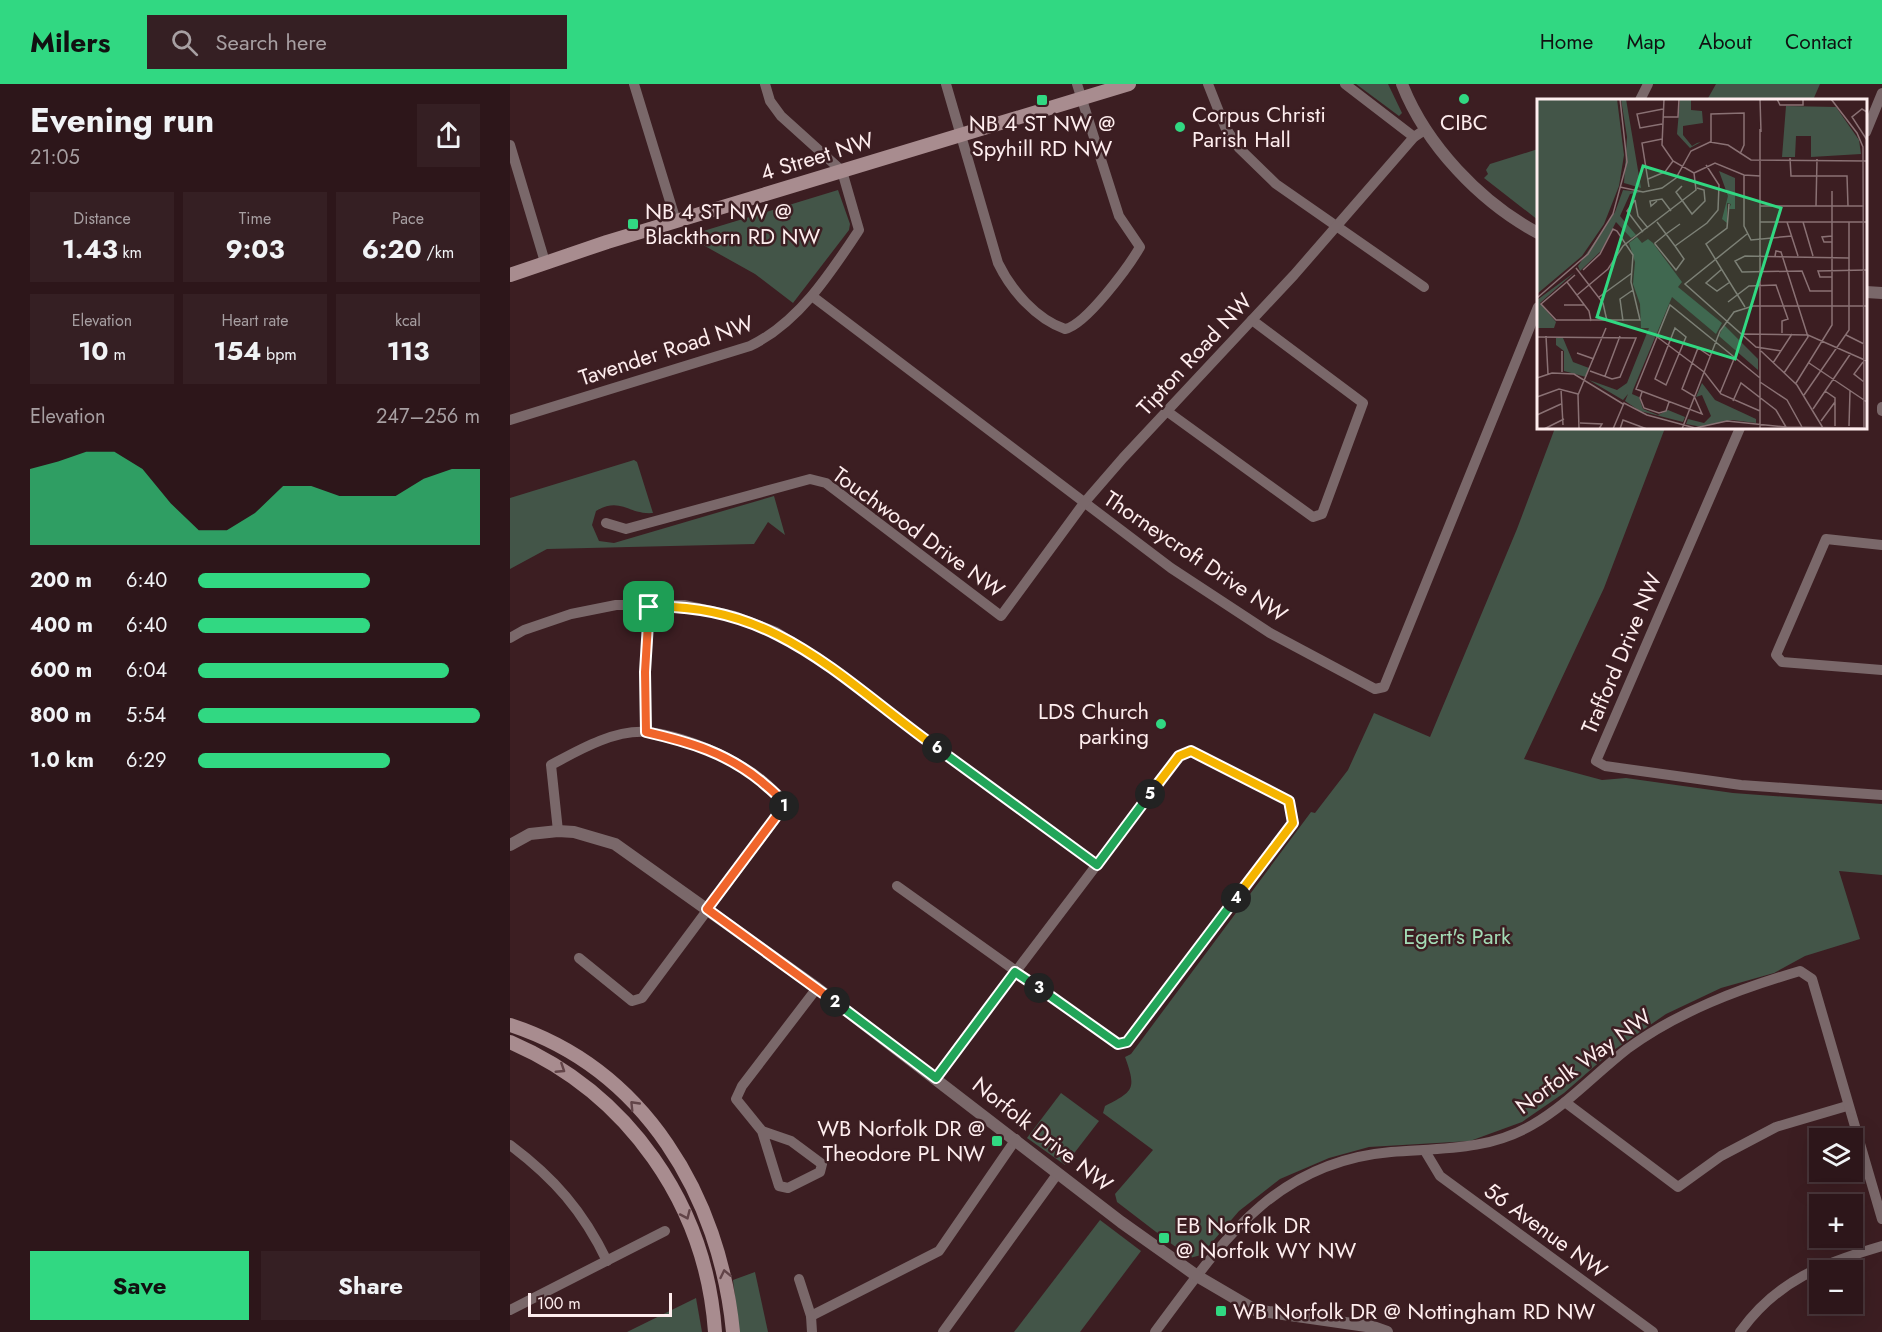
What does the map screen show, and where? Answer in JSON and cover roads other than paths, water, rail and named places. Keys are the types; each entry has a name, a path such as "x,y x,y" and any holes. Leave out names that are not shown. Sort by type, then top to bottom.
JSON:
{"main road":[{"name":"4 Street NW","path":"513,272 1129,84"},
{"path":"510,1025 548,1041 601,1073 648,1119 670,1148 701,1202 716,1241 730,1300 733,1332"},
{"path":"510,1042 543,1058 599,1097 625,1121 663,1170 680,1201 703,1260 715,1332"}],"street":[{"path":"634,84 676,221"},
{"path":"765,84 774,108 843,171"},
{"path":"946,84 1006,280 1017,294 1055,325 1070,328 1110,288 1140,247 1119,216 1077,84"},
{"path":"1208,84 1225,127 1239,148 1276,184 1424,287"},
{"path":"1345,84 1414,137"},
{"path":"1402,84 1426,129 1482,193 1508,215 1537,231"},
{"path":"1640,99 1648,84"},
{"path":"1867,130 1882,93"},
{"name":"Tipton Road NW","path":"1001,616 1084,503 1252,320 1414,137 1426,129"},
{"path":"510,145 545,262"},
{"name":"Tavender Road NW","path":"510,420 750,346 773,334 812,296 859,230 843,171"},
{"path":"1867,292 1882,293"},
{"name":"Thorneycroft Drive NW","path":"812,296 1084,503 1227,607 1376,689 1384,687 1537,312"},
{"path":"1168,412 1313,517 1322,514 1363,403 1252,320"},
{"name":"Trafford Drive NW","path":"1740,429 1596,761 1605,766 1741,785 1882,795"},
{"name":"Touchwood Drive NW","path":"606,523 626,529 810,479 826,483 1001,616"},
{"path":"1882,545 1826,539 1776,655 1782,662 1882,670"},
{"path":"510,638 524,630 571,614 616,605 649,607 684,605 734,616 776,632 824,662 924,739 1097,865"},
{"path":"646,732 645,672 649,607"},
{"path":"558,831 551,765 582,748 618,736 646,732 688,742 740,764 780,797 784,807 642,998 633,1001 579,958"},
{"path":"897,886 1015,972 1118,1044 1127,1042 1293,823 1289,801 1191,751 1179,756 1015,972 936,1078"},
{"name":"Norfolk Drive NW","path":"510,845 530,834 558,831 574,832 615,844 817,988 1058,1173 1197,1276 1255,1310 1363,1326 1388,1332"},
{"name":"Norfolk Way NW","path":"1155,1332 1232,1231 1278,1191 1339,1162 1390,1152 1463,1149 1501,1139 1531,1125 1565,1102 1629,1048 1683,1016 1753,985 1800,971 1812,979 1882,1219"},
{"path":"762,1131 791,1141 822,1164 820,1172 788,1188 779,1186 762,1131 735,1099 742,1086 817,988"},
{"path":"1565,1102 1678,1187 1721,1156 1776,1127 1848,1106"},
{"path":"811,1316 939,1251 1016,1139"},
{"path":"510,1145 546,1172 595,1236 607,1261"},
{"name":"56 Avenue NW","path":"1425,1151 1440,1176 1653,1332"},
{"path":"943,1332 1058,1173"},
{"path":"510,1310 665,1231"},
{"path":"1740,1332 1749,1319 1776,1294 1801,1276 1828,1262 1882,1246"},
{"path":"798,1280 811,1316 812,1332"}],"place":[{"name":"CIBC","path":"1464,99"},
{"name":"NB 4 ST NW @ Spyhill RD NW","path":"1042,100"},
{"name":"Corpus Christi Parish Hall","path":"1180,127"},
{"name":"NB 4 ST NW @ Blackthorn RD NW","path":"633,224"},
{"name":"LDS Church parking","path":"1161,724"},
{"name":"WB Norfolk DR @ Theodore PL NW","path":"997,1141"},
{"name":"EB Norfolk DR @ Norfolk WY NW","path":"1164,1238"},
{"name":"WB Norfolk DR @ Nottingham RD NW","path":"1221,1311"}],"park label":[{"name":"Egert's Park","path":"1457,936"}]}
